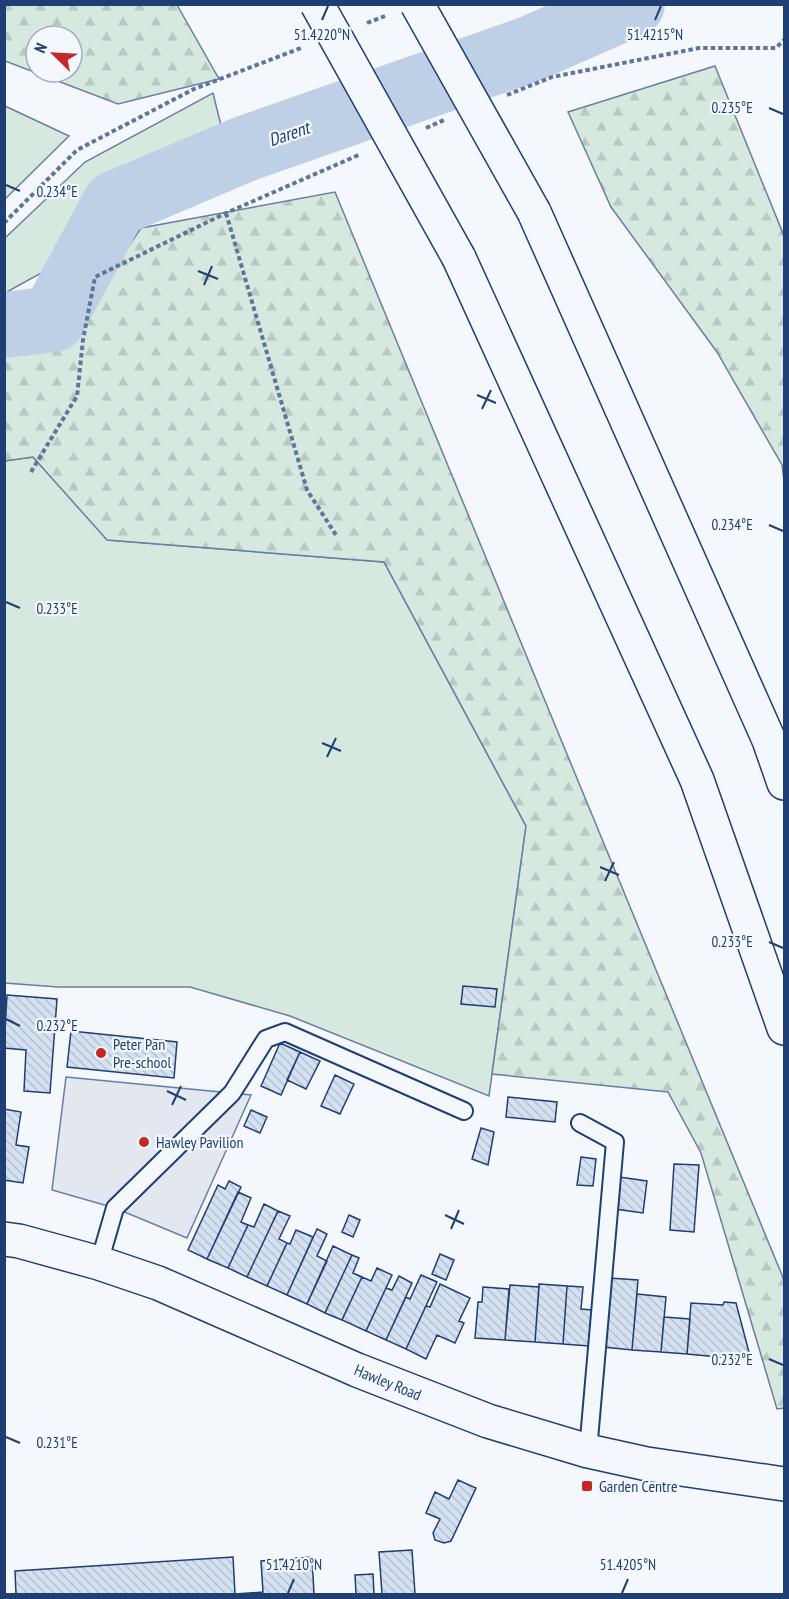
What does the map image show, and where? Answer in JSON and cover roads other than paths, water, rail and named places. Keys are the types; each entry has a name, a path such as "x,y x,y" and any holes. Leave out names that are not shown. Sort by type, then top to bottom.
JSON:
{"main road":[{"path":"317,4 459,258 697,780 784,1028"},
{"path":"417,4 534,212 769,740 784,783"},
{"name":"Hawley Road","path":"4,1239 99,1263 158,1283 357,1370 477,1417 588,1451 647,1464 784,1484"}],"lane":[{"path":"99,1263 115,1208 232,1093 266,1039 285,1032 465,1111"},
{"path":"579,1123 615,1142 588,1451"}],"waterway":[{"name":"Darent","path":"4,325 53,319 115,204 247,148 530,49 632,4"}],"place":[{"name":"Peter Pan Pre-school","path":"101,1053"},
{"name":"Hawley Pavilion","path":"144,1142"},
{"name":"Garden Centre","path":"587,1486"}]}
